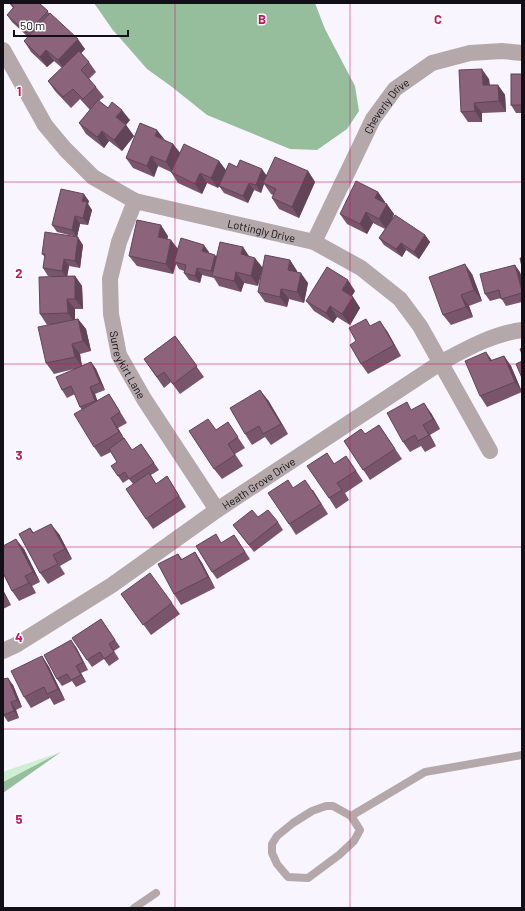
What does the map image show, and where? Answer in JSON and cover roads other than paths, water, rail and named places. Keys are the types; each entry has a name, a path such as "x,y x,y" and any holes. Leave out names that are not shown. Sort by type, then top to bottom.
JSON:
{"street":[{"name":"Lottingly Drive","path":"3,50 45,125 65,149 93,177 135,201 314,242 361,268 400,299 420,326 490,451"},
{"name":"Cheverly Drive","path":"314,242 373,119 395,89 432,63 470,53 502,51 522,53"},
{"name":"Surreykirt Lane","path":"135,201 119,242 110,279 110,314 119,355 144,399 217,510"},
{"name":"Heath Grove Drive","path":"3,651 16,645 112,585 217,510 440,363 477,343 514,331 522,330"}],"lane":[{"path":"351,816 425,772 522,755"},
{"path":"326,806 333,806 351,816 360,830 354,841 339,855 308,878 288,877 277,864 272,852 272,844 277,836 293,823 312,811 326,806"},
{"path":"134,908 156,893"}]}
